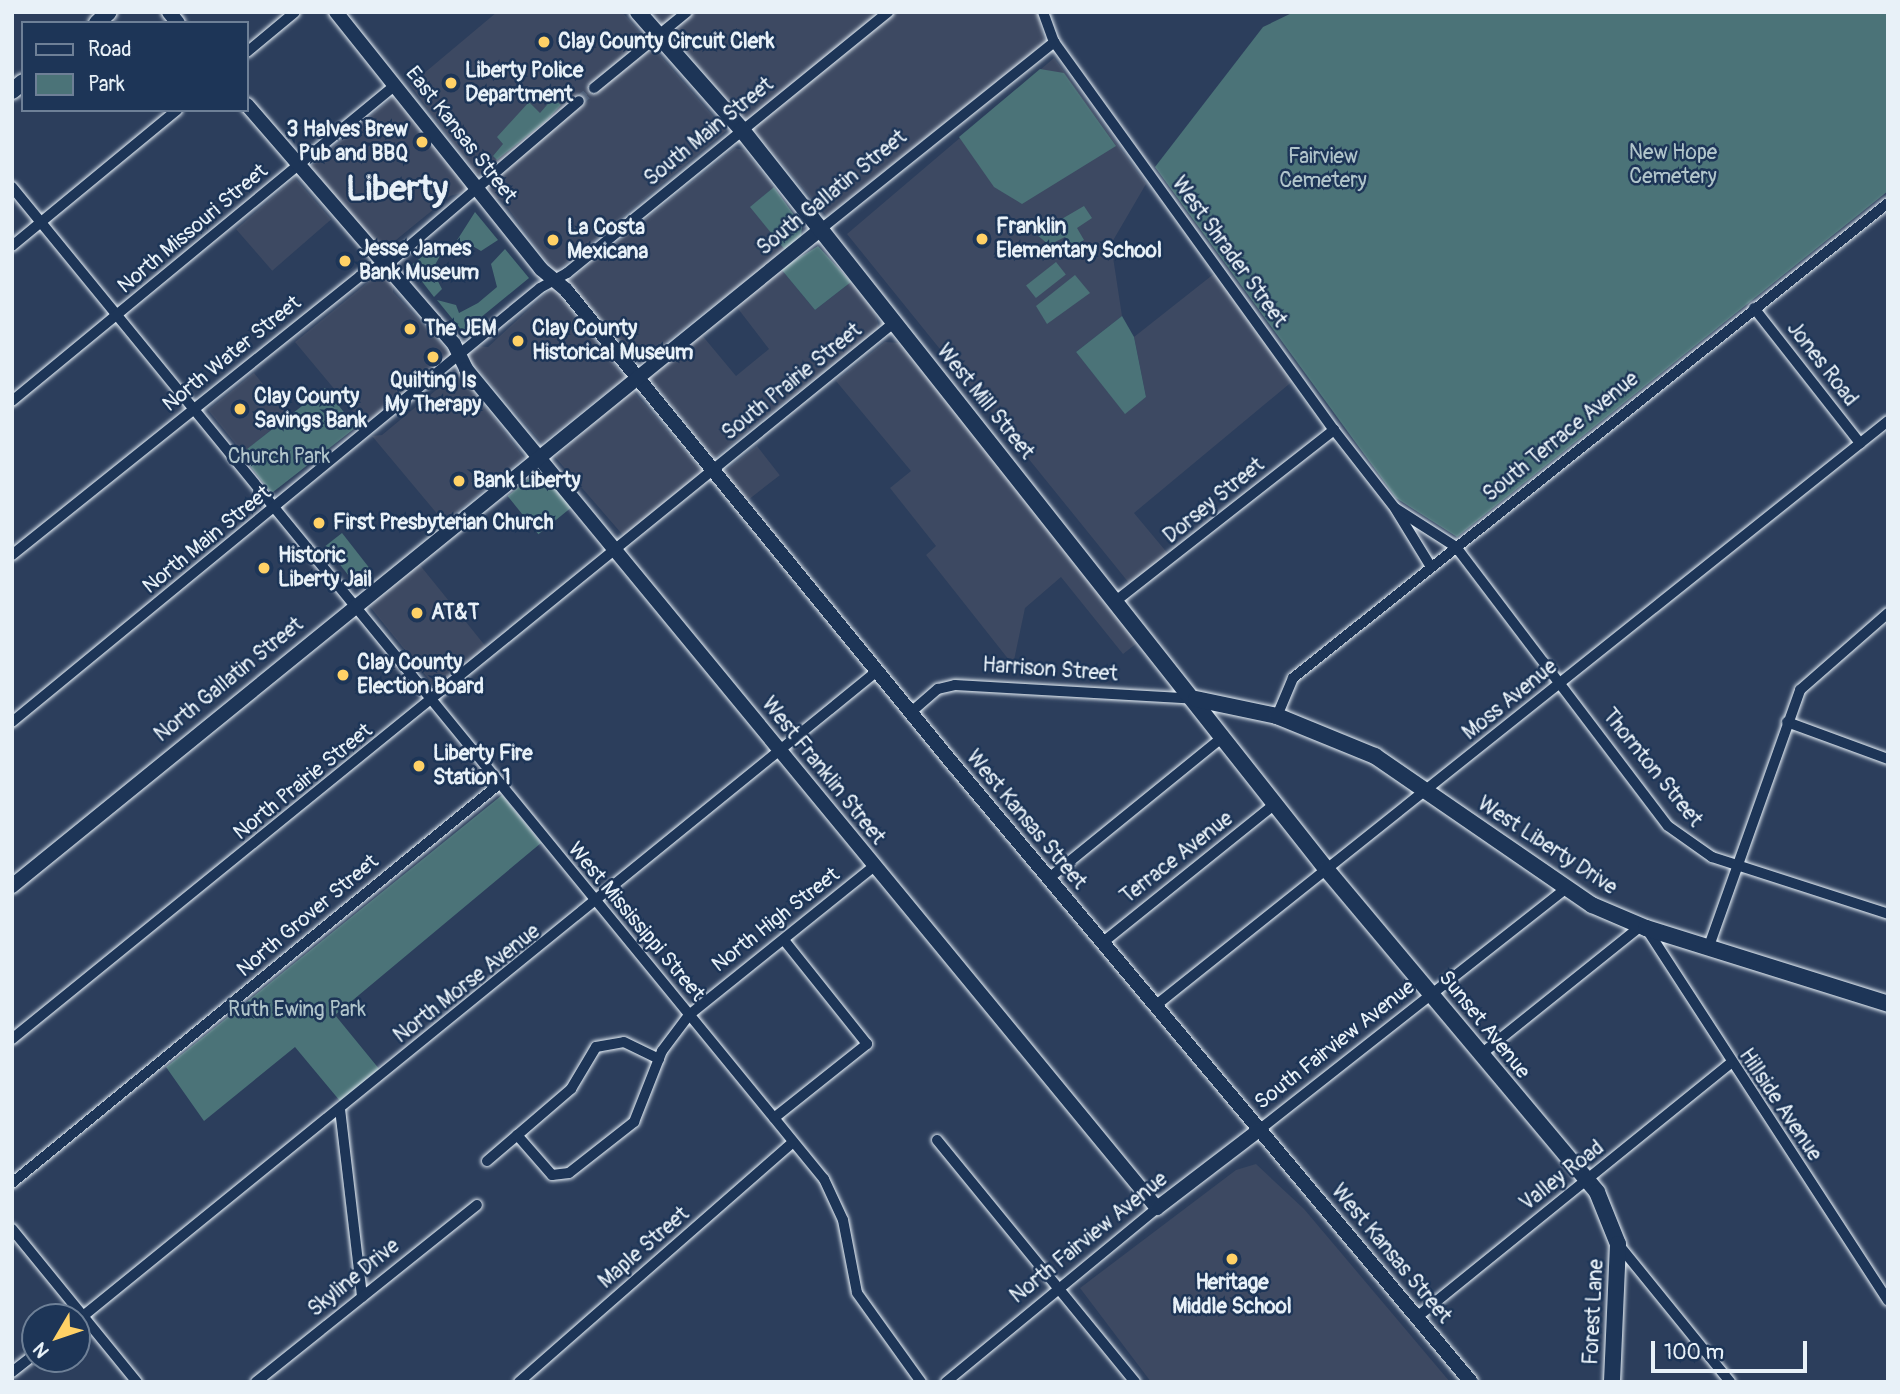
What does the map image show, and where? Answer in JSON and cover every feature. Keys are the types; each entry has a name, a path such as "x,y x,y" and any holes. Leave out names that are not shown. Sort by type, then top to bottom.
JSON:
{"main road":[{"name":"West Mill Street","path":"638,12 742,130 1196,699"},
{"name":"West Liberty Drive","path":"1196,699 1277,716 1375,756 1567,888 1643,927 1888,1004"},
{"name":"Sunset Avenue","path":"1196,699 1328,870 1587,1181 1608,1210 1618,1244"},
{"name":"Forest Lane","path":"1612,1382 1618,1244"}],"street":[{"path":"248,51 295,12"},
{"name":"East Kansas Street","path":"336,12 554,281"},
{"path":"594,89 687,12"},
{"name":"South Main Street","path":"554,281 888,12"},
{"name":"West Shrader Street","path":"1043,12 1054,41 1334,430 1395,508 1431,567"},
{"name":"South Gallatin Street","path":"637,378 1054,41"},
{"name":"North Missouri Street","path":"12,401 119,316 396,85"},
{"name":"North Water Street","path":"12,555 194,408 382,263 579,101"},
{"name":"West Franklin Street","path":"248,106 382,263 782,751 873,867 1157,1208"},
{"path":"12,246 175,112"},
{"name":"West Mississippi Street","path":"12,187 498,785 824,1179 843,1220 852,1281 863,1304 921,1382"},
{"name":"South Terrace Avenue","path":"1277,716 1293,678 1888,203"},
{"name":"North Main Street","path":"12,722 276,510 554,281"},
{"name":"West Kansas Street","path":"554,281 637,378 1048,880 1471,1382"},
{"name":"Jones Road","path":"1755,308 1860,443"},
{"name":"South Prairie Street","path":"713,471 895,322"},
{"name":"North Gallatin Street","path":"12,886 637,378"},
{"name":"Moss Avenue","path":"1155,1006 1888,421"},
{"name":"Dorsey Street","path":"1117,600 1334,430"},
{"name":"North Prairie Street","path":"12,1039 432,703 713,471"},
{"name":"West Shrader Street","path":"1395,508 1456,547"},
{"name":"Thornton Street","path":"1456,547 1562,683 1668,826 1698,850 1888,914"},
{"path":"1709,946 1787,723 1810,678 1888,613"},
{"name":"North Morse Avenue","path":"91,1310 597,904 876,672"},
{"name":"Harrison Street","path":"910,713 938,689 954,685 1196,699"},
{"path":"1787,723 1888,759"},
{"path":"1048,880 1224,736"},
{"name":"North Grover Street","path":"12,1183 498,785"},
{"name":"Terrace Avenue","path":"1101,943 1276,803"},
{"name":"North High Street","path":"517,1135 552,1175 569,1172 634,1122 659,1059 688,1015 873,867"},
{"name":"South Fairview Avenue","path":"1259,1129 1567,888"},
{"path":"1480,1055 1643,927"},
{"name":"Hillside Avenue","path":"1643,927 1729,1064 1888,1300"},
{"path":"774,1118 867,1044 783,940"},
{"path":"488,1161 571,1089 596,1047 624,1042 659,1059"},
{"name":"Valley Road","path":"1416,1317 1729,1064"},
{"path":"340,1109 362,1297"},
{"name":"North Fairview Avenue","path":"946,1382 1157,1208 1259,1129"},
{"path":"937,1140 1135,1382"},
{"name":"Maple Street","path":"519,1382 793,1142"},
{"name":"Skyline Drive","path":"257,1382 477,1205"},
{"path":"12,1228 68,1303"},
{"name":"Sunset Avenue","path":"1618,1244 1730,1382"},
{"path":"91,1331 137,1382"}],"shaded area":[{"path":"497,12 622,12 726,131 555,273 502,200 489,198 483,186 488,177 476,174 410,85"},
{"path":"652,12 1037,12 1045,43 827,216"},
{"path":"1054,58 1146,184 1111,244 1122,316 1076,352 1125,413 1146,397 1134,337 1215,273 1294,380 1134,513 1169,555 1129,583 847,234"},
{"path":"393,97 468,182 468,191 450,196 396,240 395,251 385,257 311,166"},
{"path":"735,148 744,150 774,187 751,207 785,250 639,363 568,281"},
{"path":"295,178 331,220 272,271 236,229"},
{"path":"781,269 815,310 851,282 875,312 879,328 714,458 650,378 701,334 736,376 769,349 736,306"},
{"path":"383,270 394,280 393,292 453,356 366,427 295,342"},
{"path":"553,287 625,378 542,443 467,357 478,346 488,347"},
{"path":"885,342 901,343 1141,640 1123,654 1061,577 1025,608 1013,665 926,555 936,546 890,488 911,471 836,381"},
{"path":"459,371 524,458 444,522 372,436 382,435"},
{"path":"254,373 289,416 243,453 208,410"},
{"path":"632,390 703,472 626,538 555,457"},
{"path":"757,446 780,475 746,502 723,472"},
{"path":"419,564 488,649 437,690 368,605"},
{"name":"Heritage Middle School","path":"1256,1164 1304,1209 1450,1382 1151,1382 1080,1288 1236,1170"}],"green space":[{"path":"1294,12 1888,12 1888,191 1457,537 1396,498 1155,167 1263,27"},
{"path":"1040,69 1064,73 1116,146 1022,204 994,187 959,137"},
{"path":"553,98 561,105 547,120 497,160 493,156 503,144 497,137 529,102 540,113"},
{"path":"774,187 802,226 801,238 785,250 750,207"},
{"path":"1084,206 1092,218 1077,228 1084,240 1073,247 1065,237 1049,245 1036,234"},
{"path":"475,212 498,240 481,251 464,241 454,245"},
{"path":"818,246 851,282 815,310 781,269"},
{"path":"433,248 440,256 432,270 442,289 434,297 417,275 422,268 415,273 409,267"},
{"path":"505,249 529,278 463,332 437,300 456,305 459,313 478,303 497,287 491,264"},
{"path":"1056,262 1066,275 1036,298 1026,285"},
{"path":"1075,275 1090,293 1047,324 1036,306"},
{"path":"1122,316 1134,337 1146,397 1125,414 1076,352"},
{"name":"Church Park","path":"325,388 356,427 271,493 241,454"},
{"path":"541,469 572,507 538,534 508,496"},
{"path":"342,533 371,570 354,583 325,546"},
{"name":"Ruth Ewing Park","path":"502,795 541,843 335,1015 380,1070 340,1101 295,1047 204,1121 166,1067"}],"tunnel":[{"path":"579,101 594,88"}],"place":[{"name":"Clay County Circuit Clerk","path":"544,42"},
{"name":"Liberty Police Department","path":"451,83"},
{"name":"3 Halves Brew Pub and BBQ","path":"422,142"},
{"name":"Franklin Elementary School","path":"982,239"},
{"name":"La Costa Mexicana","path":"553,240"},
{"name":"Jesse James Bank Museum","path":"345,261"},
{"name":"The JEM","path":"410,329"},
{"name":"Clay County Historical Museum","path":"518,341"},
{"name":"Quilting Is My Therapy","path":"433,357"},
{"name":"Clay County Savings Bank","path":"240,409"},
{"name":"Bank Liberty","path":"459,481"},
{"name":"First Presbyterian Church","path":"319,523"},
{"name":"Historic Liberty Jail","path":"264,568"},
{"name":"AT&T","path":"417,613"},
{"name":"Clay County Election Board","path":"343,675"},
{"name":"Liberty Fire Station 1","path":"419,766"},
{"name":"Heritage Middle School","path":"1232,1259"}],"district":[{"name":"Liberty","path":"397,189"}],"park label":[{"name":"New Hope Cemetery","path":"1673,165"},
{"name":"Fairview Cemetery","path":"1323,169"}]}
